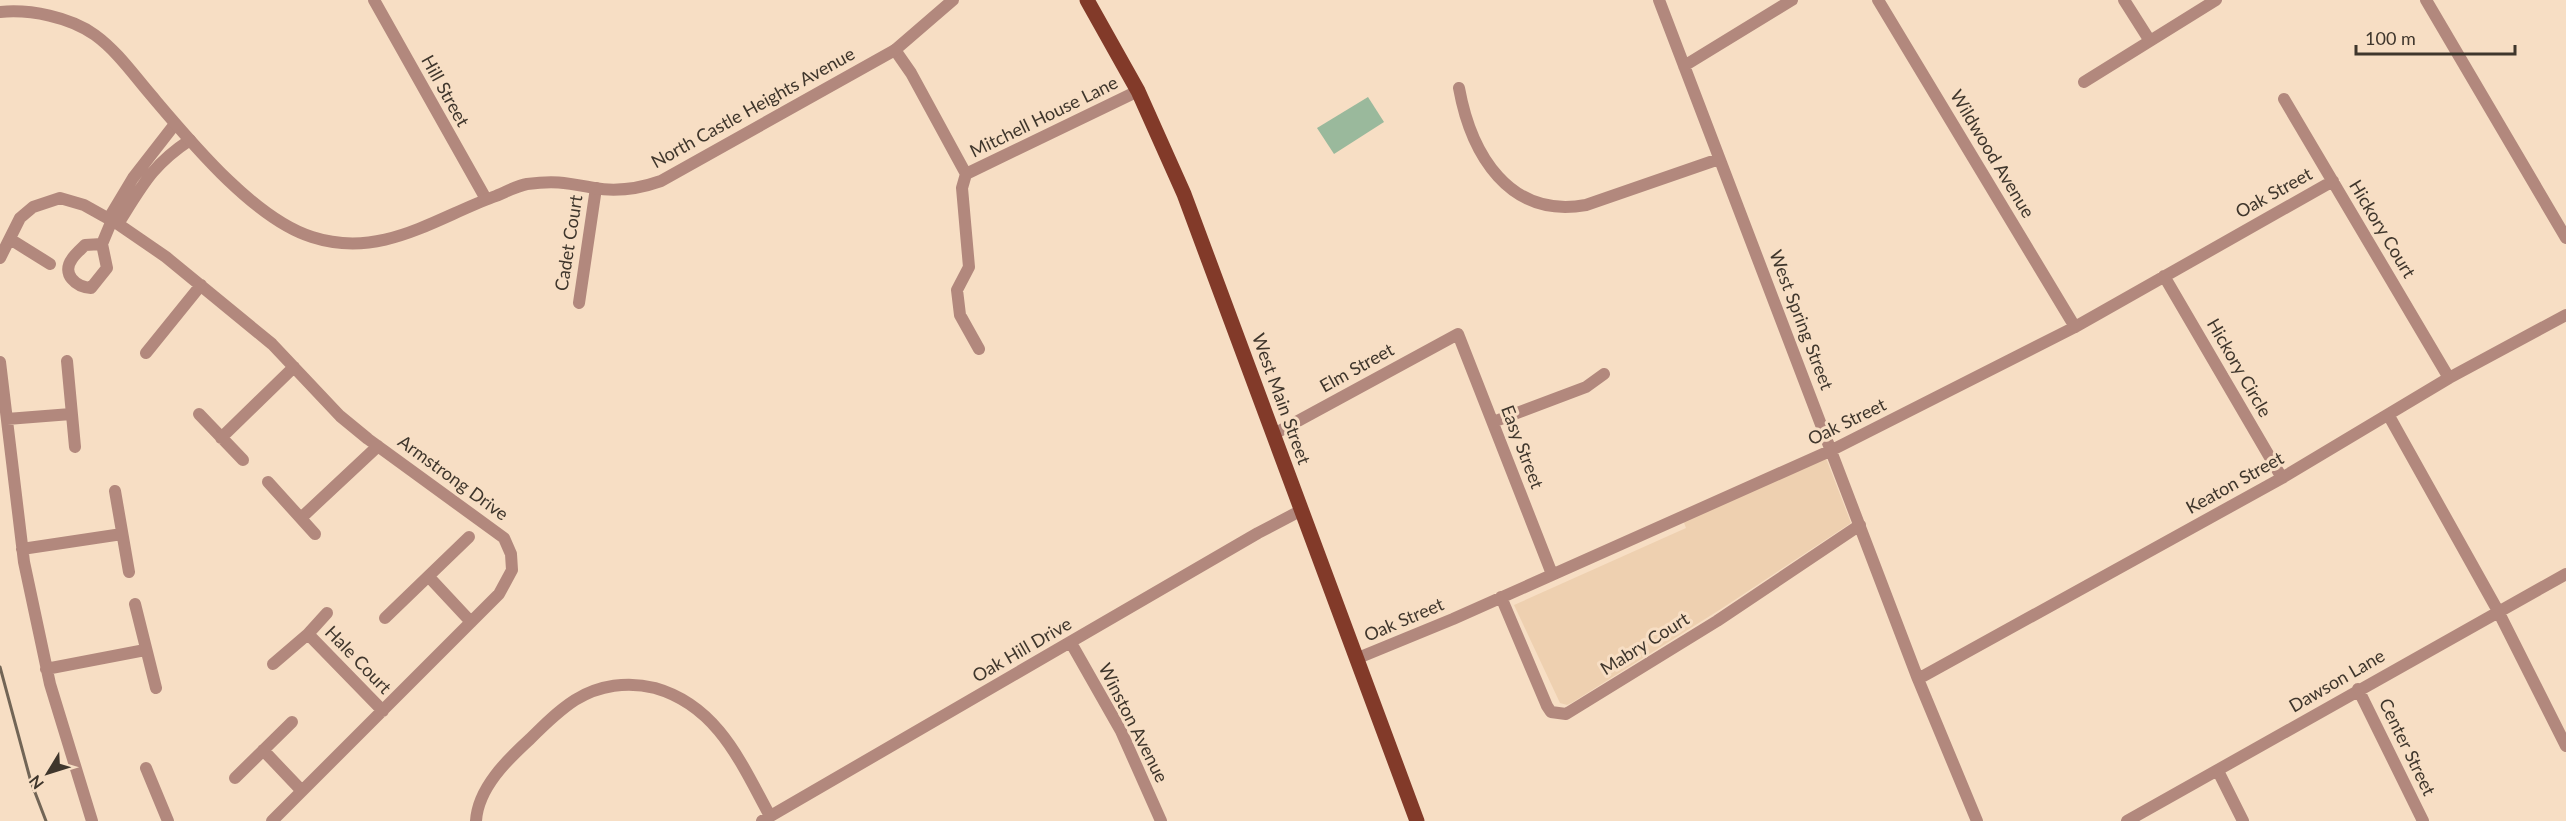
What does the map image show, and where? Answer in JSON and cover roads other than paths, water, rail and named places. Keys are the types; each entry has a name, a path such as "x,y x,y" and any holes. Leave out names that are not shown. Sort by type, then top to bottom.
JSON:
{"main road":[{"name":"West Main Street","path":"1086,0 1138,91 1184,194 1417,821"}],"street":[{"name":"Hill Street","path":"374,0 486,200"},
{"name":"North Castle Heights Avenue","path":"0,12 35,12 76,24 94,34 123,62 190,140 244,194 269,214 296,231 332,242 372,243 390,240 525,185 574,182 596,188 633,188 661,181 895,50 953,0"},
{"name":"West Spring Street","path":"1659,0 1918,679 1977,821"},
{"path":"1684,66 1792,0"},
{"name":"Wildwood Avenue","path":"1878,0 2075,327"},
{"path":"2124,0 2150,41"},
{"path":"2084,82 2216,0"},
{"path":"2426,0 2566,238"},
{"path":"895,50 911,73 966,174 962,188 969,267 957,290 960,315 979,349"},
{"path":"1459,88 1464,113 1491,170 1516,192 1540,204 1569,208 1586,205 1719,159"},
{"name":"Mitchell House Lane","path":"966,174 1138,91"},
{"name":"Hickory Court","path":"2284,99 2449,378"},
{"path":"102,244 133,178 175,124"},
{"path":"113,220 166,156 190,140"},
{"name":"Oak Street","path":"1358,658 1832,450 2075,327 2333,181"},
{"name":"Cadet Court","path":"579,303 596,188"},
{"name":"Armstrong Drive","path":"0,258 21,218 33,207 60,198 84,205 113,220 201,285 272,344 340,416 504,538 511,554 512,570 498,594 272,821"},
{"path":"10,239 50,264"},
{"name":"Hickory Circle","path":"2164,276 2282,478"},
{"path":"146,352 201,285"},
{"name":"Keaton Street","path":"1918,679 2282,478 2449,378 2566,315"},
{"name":"Elm Street","path":"1274,434 1458,334"},
{"name":"Easy Street","path":"1458,334 1552,574"},
{"path":"67,361 75,447"},
{"path":"0,362 22,549 46,669 92,821"},
{"path":"221,438 294,367"},
{"path":"1493,422 1586,387 1604,374"},
{"path":"7,418 71,414"},
{"path":"199,414 243,460"},
{"path":"2389,416 2498,611 2566,746"},
{"path":"301,519 378,446"},
{"path":"268,482 315,534"},
{"path":"115,491 129,572"},
{"name":"Oak Hill Drive","path":"766,819 1258,533 1300,511"},
{"name":"Mabry Court","path":"1501,597 1547,706 1551,712 1566,714 1717,621 1860,525"},
{"path":"22,549 122,534"},
{"path":"385,618 469,537"},
{"name":"Dawson Lane","path":"2127,821 2566,574"},
{"path":"429,577 471,622"},
{"path":"135,604 156,688"},
{"name":"Hale Court","path":"273,664 327,613"},
{"name":"Hale Court","path":"308,633 383,711"},
{"name":"Winston Avenue","path":"1071,643 1121,731 1161,821"},
{"path":"46,669 145,650"},
{"path":"476,821 482,795 499,772 524,744 562,709 578,698 598,690 633,683 678,695 708,718 732,749 766,819"},
{"name":"Center Street","path":"2358,689 2423,821"},
{"path":"235,778 292,722"},
{"path":"263,750 302,791"},
{"path":"146,768 168,821"},
{"path":"2218,771 2243,821"}],"railway":[{"path":"0,667 31,782 46,821"}]}
